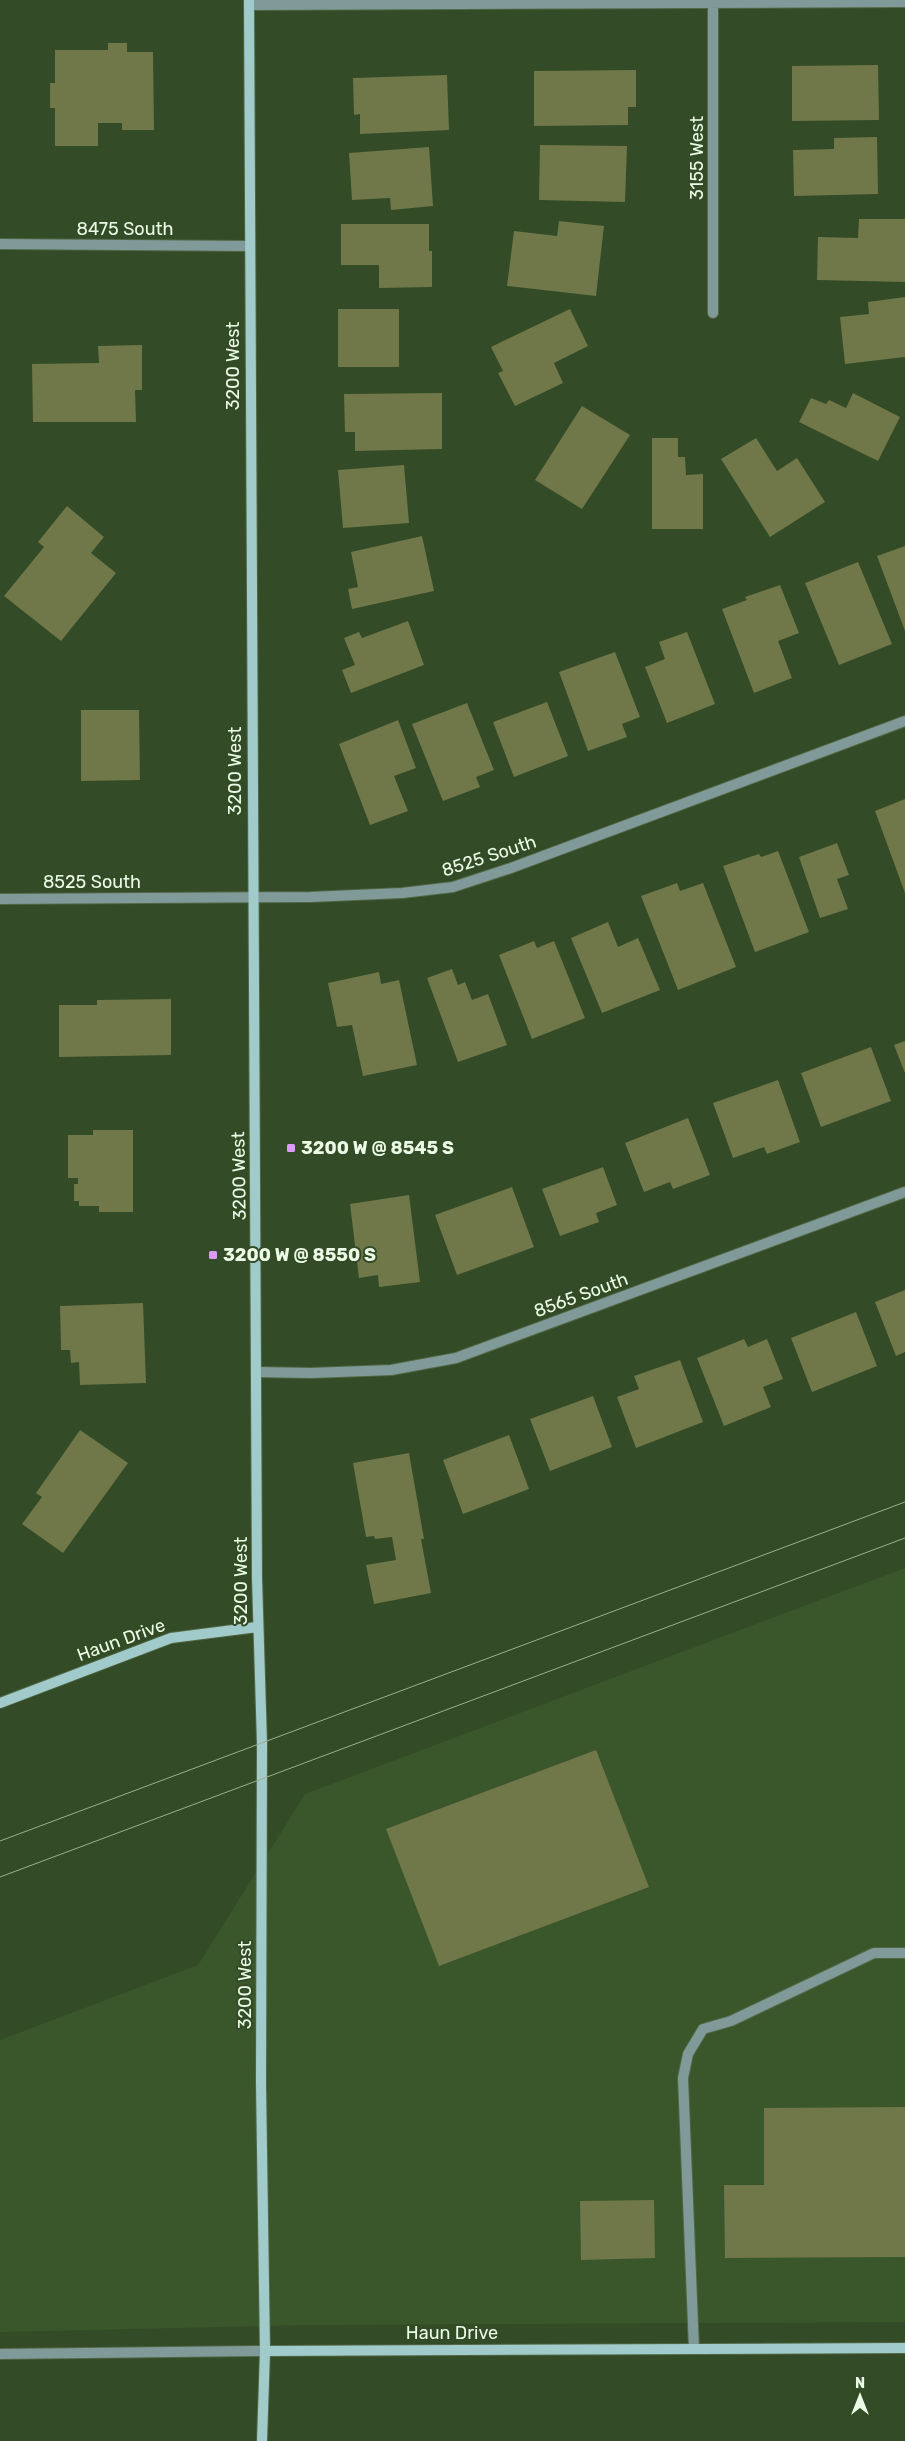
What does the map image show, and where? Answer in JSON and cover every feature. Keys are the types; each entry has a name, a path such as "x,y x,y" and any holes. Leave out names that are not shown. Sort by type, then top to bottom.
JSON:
{"street":[{"path":"248,2 905,2"},
{"name":"3200 West","path":"248,2 257,1627 262,1744 261,2083 266,2351 262,2441"},
{"name":"3155 West","path":"713,3 713,313"},
{"name":"8475 South","path":"0,244 249,246"},
{"name":"8525 South","path":"0,899 253,897 402,893 453,887 511,868 905,721"},
{"name":"8565 South","path":"256,1372 311,1373 391,1370 456,1358 905,1192"},
{"name":"Haun Drive","path":"0,1703 171,1638 257,1627"},
{"path":"694,2349 683,2078 688,2054 703,2029 731,2021 874,1953 905,1953"},
{"name":"Haun Drive","path":"0,2354 905,2348"}],"shaded area":[{"path":"905,1568 905,2322 310,2325 0,2332 0,2040 198,1965 305,1794"}],"building":[{"path":"108,43 127,43 127,52 153,52 154,130 122,130 122,123 98,123 98,146 55,146 55,108 50,108 50,83 55,83 55,50 108,50"},
{"path":"878,65 879,120 792,121 792,66"},
{"path":"636,70 636,107 628,107 628,125 534,126 534,71"},
{"path":"447,75 449,130 360,134 360,114 354,115 353,78"},
{"path":"877,137 878,194 794,196 793,150 834,149 834,138"},
{"path":"540,145 627,146 625,202 539,200"},
{"path":"429,147 433,206 391,210 390,198 352,200 349,153"},
{"path":"859,219 905,219 905,282 817,280 818,237 858,238"},
{"path":"559,221 604,226 596,296 507,286 514,231 557,236"},
{"path":"341,224 429,224 429,251 432,251 432,287 379,288 379,265 341,265"},
{"path":"905,297 905,357 845,364 840,317 869,314 868,302"},
{"path":"338,309 399,309 399,367 338,367"},
{"path":"570,309 588,346 554,363 563,383 515,406 498,373 503,371 491,347"},
{"path":"142,345 142,390 135,390 136,422 33,422 32,364 99,363 98,346"},
{"path":"442,393 442,449 355,451 355,432 345,432 344,394"},
{"path":"853,393 900,417 878,461 799,422 811,398 826,404 829,400 846,408"},
{"path":"582,406 630,435 582,509 535,480"},
{"path":"652,438 678,438 678,457 685,457 686,475 703,474 703,529 652,529"},
{"path":"756,438 777,471 797,458 825,502 770,537 721,459"},
{"path":"404,465 409,523 343,528 338,470"},
{"path":"67,506 104,537 91,553 116,573 61,641 4,596 44,547 38,542"},
{"path":"422,536 434,591 352,609 348,589 358,587 351,552"},
{"path":"905,546 905,631 877,556"},
{"path":"858,562 892,644 839,665 805,583"},
{"path":"780,585 799,633 778,641 792,678 754,693 722,609 747,600 745,597"},
{"path":"408,621 424,665 351,693 342,670 355,665 344,638 359,632 362,638"},
{"path":"687,632 715,704 667,723 645,667 665,659 659,642"},
{"path":"615,652 640,717 622,724 627,737 588,751 559,672"},
{"path":"547,702 568,756 514,777 493,722"},
{"path":"467,703 494,770 476,777 480,787 443,801 412,724"},
{"path":"81,710 139,710 140,780 81,781"},
{"path":"398,720 416,768 394,776 408,811 370,825 339,744"},
{"path":"905,799 905,893 875,811"},
{"path":"837,843 849,875 837,879 848,909 820,918 799,857"},
{"path":"778,851 809,932 755,952 723,866 759,854 761,857"},
{"path":"677,883 680,891 703,883 736,967 678,990 641,896"},
{"path":"608,922 618,947 638,938 660,990 602,1013 571,938"},
{"path":"534,941 537,948 554,941 585,1018 532,1039 499,955"},
{"path":"452,969 458,985 465,982 472,1000 488,994 507,1045 458,1062 427,978"},
{"path":"379,972 381,984 399,980 417,1065 363,1076 352,1025 337,1027 328,983"},
{"path":"171,999 171,1055 59,1057 59,1005 97,1005 97,1000"},
{"path":"905,1041 905,1073 894,1045"},
{"path":"871,1047 891,1101 821,1127 801,1073"},
{"path":"778,1080 800,1142 767,1154 764,1147 733,1158 713,1103"},
{"path":"688,1118 710,1175 673,1189 670,1182 644,1192 625,1143"},
{"path":"93,1130 133,1130 133,1212 99,1212 99,1206 79,1206 79,1201 74,1201 74,1184 78,1184 78,1178 68,1178 68,1135 93,1135"},
{"path":"603,1167 617,1205 596,1213 599,1222 560,1236 542,1189"},
{"path":"512,1187 534,1247 457,1275 435,1215"},
{"path":"409,1195 420,1282 379,1287 378,1275 359,1278 350,1204"},
{"path":"905,1290 905,1352 896,1356 875,1302"},
{"path":"143,1303 146,1383 80,1385 79,1362 71,1363 70,1350 61,1350 60,1306"},
{"path":"856,1312 877,1366 812,1392 791,1338"},
{"path":"744,1339 748,1347 767,1339 783,1379 763,1387 771,1407 724,1426 697,1358"},
{"path":"680,1360 703,1422 636,1448 617,1397 639,1389 634,1376"},
{"path":"593,1396 612,1447 550,1471 530,1419"},
{"path":"80,1430 128,1463 63,1553 22,1524 42,1497 36,1493"},
{"path":"509,1435 529,1489 463,1514 443,1460"},
{"path":"409,1453 431,1593 374,1604 366,1565 396,1560 392,1537 375,1539 374,1536 366,1537 353,1463"},
{"path":"596,1750 649,1887 439,1966 386,1829"},
{"path":"905,2107 905,2257 725,2258 724,2185 764,2185 764,2108"},
{"path":"654,2200 655,2258 581,2260 580,2201"}],"tram line":[{"path":"0,1841 905,1502"},
{"path":"0,1877 905,1538"}],"place":[{"name":"3200 W @ 8545 S","path":"291,1148"},
{"name":"3200 W @ 8550 S","path":"213,1255"}]}
